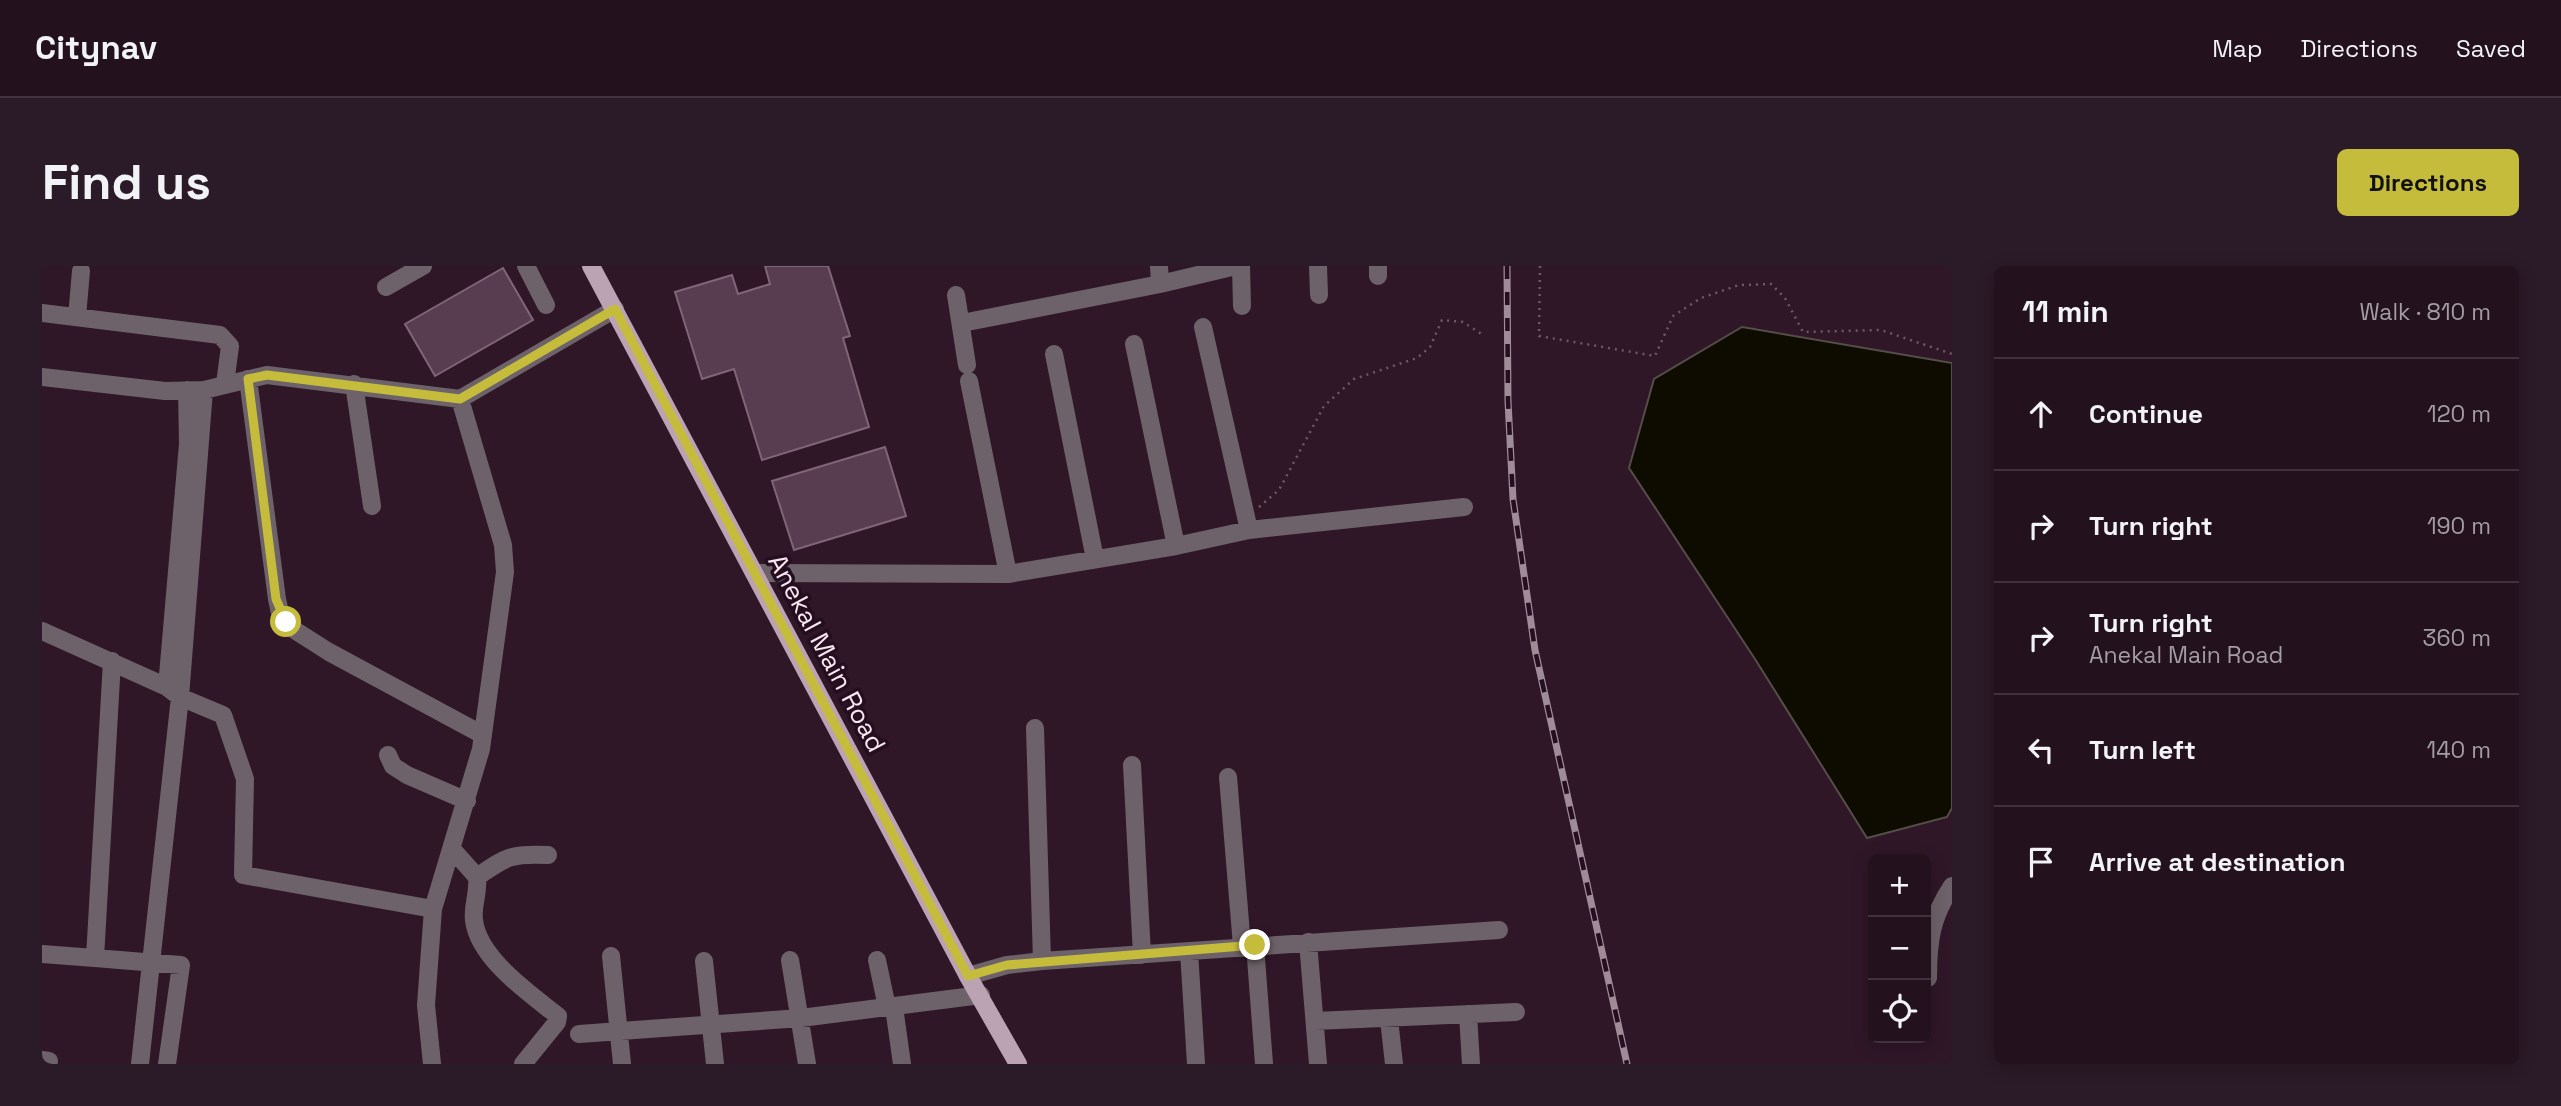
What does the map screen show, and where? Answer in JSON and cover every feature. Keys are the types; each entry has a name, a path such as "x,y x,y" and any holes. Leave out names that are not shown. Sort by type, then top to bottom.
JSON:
{"main road":[{"name":"Anekal Main Road","path":"591,266 968,976 1018,1064"}],"street":[{"path":"386,287 423,266"},
{"path":"526,266 546,305"},
{"path":"962,323 1160,275 1238,266 1242,306"},
{"path":"1318,266 1319,295"},
{"path":"76,317 81,271"},
{"path":"956,295 968,373 1008,574"},
{"path":"42,377 165,391 195,390 267,375 460,399 615,309"},
{"path":"42,313 220,335 230,346 225,384"},
{"path":"1203,327 1247,524"},
{"path":"1134,344 1176,546"},
{"path":"1054,354 1095,559"},
{"path":"248,379 276,599 286,622 329,652 483,735"},
{"path":"354,384 372,506"},
{"path":"140,1064 152,962 195,390"},
{"path":"432,1064 426,1005 433,909 467,801 483,735 505,572 503,545 460,399"},
{"path":"754,573 1008,574 1176,546 1247,524 1464,507"},
{"path":"42,631 112,661 223,715 245,779 243,875 433,909"},
{"path":"95,958 112,661"},
{"path":"1035,728 1042,961"},
{"path":"388,755 393,766 407,775 467,801"},
{"path":"1132,765 1142,955"},
{"path":"1228,777 1264,1064"},
{"path":"452,849 477,877 479,892 473,918 481,940 511,978 558,1016 557,1022 523,1064"},
{"path":"477,877 502,858 530,854 548,855"},
{"path":"1931,930 1938,907 1952,886"},
{"path":"968,976 1007,965 1042,961 1499,930"},
{"path":"1308,942 1318,1064"},
{"path":"1189,951 1196,1064"},
{"path":"42,954 181,965 167,1064"},
{"path":"611,956 622,1064"},
{"path":"790,960 807,1064"},
{"path":"877,960 902,1064"},
{"path":"704,961 715,1064"},
{"path":"579,1034 801,1018 981,995"},
{"path":"1315,1021 1516,1012"},
{"path":"1468,1014 1471,1064"},
{"path":"1390,1019 1394,1064"}],"path":[{"path":"1540,266 1539,336 1655,356 1673,316 1701,298 1740,285 1771,284 1785,298 1803,332 1881,330 1952,354"},
{"path":"1247,524 1279,490 1324,406 1354,379 1418,358 1430,347 1442,320 1463,323 1483,335"}],"shaded area":[{"path":"1742,327 1952,363 1952,808 1947,817 1867,838 1755,659 1629,468 1654,379"}],"building":[{"path":"765,266 828,266 850,336 843,338 869,427 762,460 734,369 702,379 675,292 732,275 738,294 770,284"},
{"path":"503,268 533,320 435,376 405,324"},
{"path":"885,447 906,516 794,550 772,481"}],"railway":[{"path":"1507,266 1508,401 1513,499 1535,650 1627,1064"}],"route":[{"path":"286,622 276,599 248,379 267,375 460,399 615,309 968,976 1007,965 1042,961 1255,945"}]}
